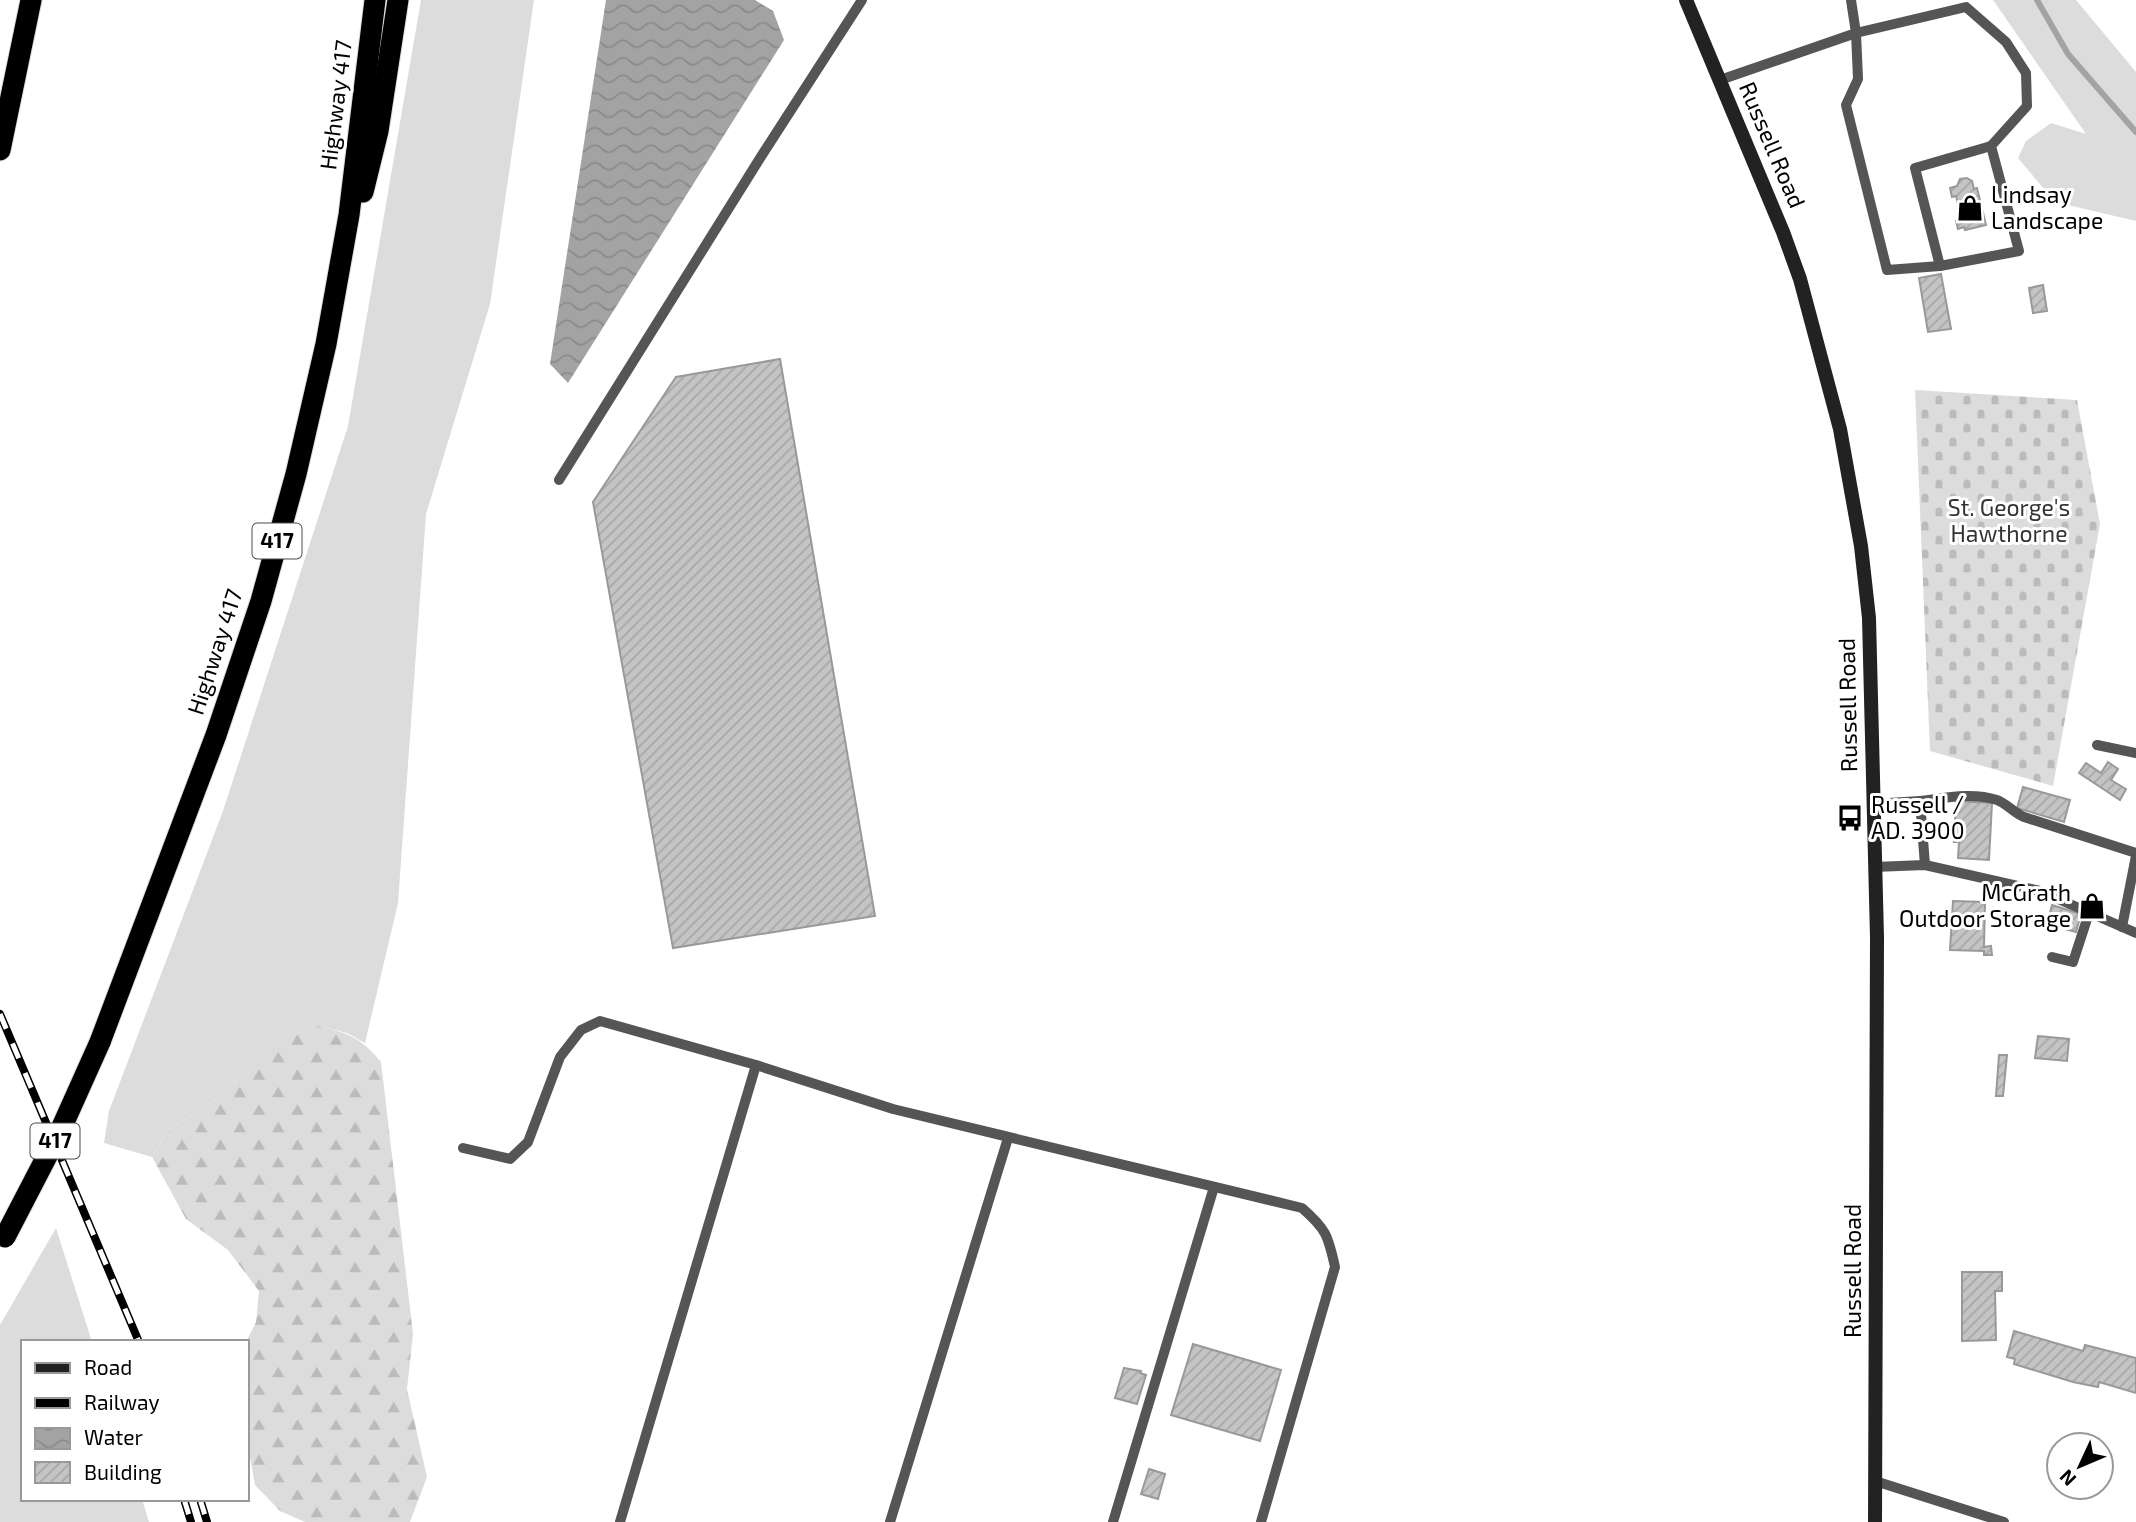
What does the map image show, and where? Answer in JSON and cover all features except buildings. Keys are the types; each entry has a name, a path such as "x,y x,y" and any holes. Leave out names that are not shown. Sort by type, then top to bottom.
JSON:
{"highway":[{"path":"0,150 31,0"},
{"name":"Highway 417","path":"2,1241 61,1129 100,1042 216,735 261,601 296,474 326,344 349,215 375,0"},
{"path":"326,344 378,131 398,0"}],"main road":[{"name":"Russell Road","path":"1686,0 1800,279 1840,429 1861,546 1869,618 1877,937 1875,1522"}],"lane":[{"path":"559,480 754,166 862,0"},
{"path":"1851,0 1858,79 1846,105 1887,270 1940,266 2019,251 1991,146"},
{"path":"1720,80 1856,33 1965,3 2006,42 2026,73 2026,106 1991,146 1914,168 1940,266"},
{"path":"2097,745 2136,754"},
{"path":"1873,804 1964,795 1998,800 2012,812 2024,817 2136,854 2122,927"},
{"path":"1920,801 1925,865"},
{"path":"1874,867 1925,865 2040,891 2136,933"},
{"path":"2052,957 2073,962 2089,913"},
{"path":"463,1148 510,1158 528,1142 560,1057 581,1030 600,1021 756,1065 892,1110 1302,1208 1318,1222 1328,1237 1335,1267 1261,1522"},
{"path":"620,1522 756,1065"},
{"path":"890,1522 1008,1138"},
{"path":"1113,1522 1214,1187"},
{"path":"1875,1481 2004,1522"}],"green space":[{"path":"421,0 534,0 490,304 426,514 398,903 365,1043 347,1033 319,1026 283,1038 214,1101 169,1129 152,1157 104,1143 109,1111 223,811 348,426"},
{"path":"1993,0 2076,0 2136,72 2136,221 2055,202 2018,158 2026,141 2051,123 2086,134"},
{"name":"St. George's Hawthorne","path":"1915,390 2077,400 2100,524 2053,786 1930,751"},
{"path":"319,1026 354,1038 381,1062 413,1334 407,1389 427,1477 410,1522 305,1522 280,1511 255,1485 248,1446 247,1340 256,1322 259,1291 228,1250 186,1219 152,1157 169,1129 214,1101 282,1038"},
{"path":"56,1228 91,1340 21,1340 21,1501 143,1501 149,1522 0,1522 0,1325"}],"water":[{"path":"606,0 755,0 773,11 784,40 568,383 550,364"}],"waterway":[{"path":"2037,0 2068,54 2136,132"}],"railway":[{"path":"0,1014 138,1340"},
{"path":"185,1501 191,1522"},
{"path":"201,1501 207,1522"}],"place":[{"name":"Lindsay Landscape","path":"1970,208"},
{"name":"Russell / AD. 3900","path":"1850,818"},
{"name":"McGrath Outdoor Storage","path":"2092,906"}]}
